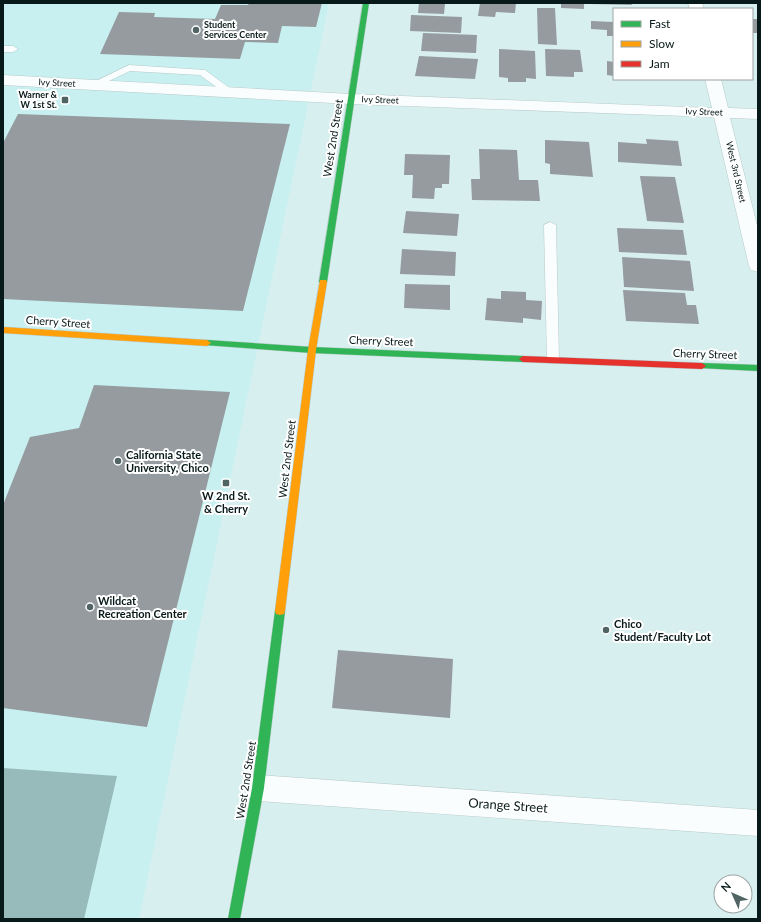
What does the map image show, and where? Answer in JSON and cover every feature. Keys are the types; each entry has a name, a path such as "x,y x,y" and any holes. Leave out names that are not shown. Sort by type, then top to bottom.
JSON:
{"street":[{"name":"West 2nd Street","path":"234,919 258,788 312,350 366,3"},
{"name":"Ivy Street","path":"3,80 351,99 758,114"},
{"name":"West 3rd Street","path":"714,80 758,266"},
{"name":"Cherry Street","path":"3,330 312,350 758,368"},
{"name":"Orange Street","path":"258,788 758,822"}],"lane":[{"path":"3,49 13,49"},
{"path":"550,225 552,360"}],"shaded area":[{"name":"California State University, Chico","path":"3,3 329,3 139,919 3,919"},
{"path":"3,768 117,776 84,919 3,919"}],"building":[{"name":"Student Services Center","path":"249,3 322,3 316,27 282,26 278,43 245,42 240,59 100,54 119,12 155,13 154,17 215,19 221,5 248,5"},
{"path":"419,3 445,4 444,14 418,13"},
{"path":"480,3 516,3 515,13 496,12 495,17 478,16"},
{"path":"561,3 584,3 584,9 561,8"},
{"path":"631,3 632,5 589,4"},
{"path":"537,8 555,8 557,45 538,44"},
{"path":"411,15 462,17 461,33 410,31"},
{"path":"753,19 758,19 758,33 753,33"},
{"path":"591,21 613,22 613,36 607,36 607,30 591,29"},
{"path":"423,33 477,35 476,53 421,51"},
{"path":"499,49 535,51 536,79 526,78 526,82 508,82 508,78 499,77"},
{"path":"545,49 580,50 583,72 574,72 574,77 546,76"},
{"path":"419,56 478,59 475,79 415,76"},
{"path":"607,61 613,62 613,76 607,75"},
{"path":"18,114 290,124 243,311 3,299 3,143"},
{"path":"646,139 678,141 682,166 618,162 618,142 647,144"},
{"path":"545,140 589,142 593,177 550,174 550,164 545,163"},
{"path":"479,149 517,150 519,180 538,180 540,201 472,200 471,179 480,179"},
{"path":"405,154 450,155 449,184 442,184 442,188 435,188 434,199 412,198 413,175 404,175"},
{"path":"640,176 675,177 684,223 647,221"},
{"path":"406,211 459,214 457,236 403,233"},
{"path":"617,228 683,230 687,255 619,252"},
{"path":"402,249 456,252 455,276 400,274"},
{"path":"622,257 690,261 694,291 624,287"},
{"path":"405,284 450,285 450,310 404,308"},
{"path":"623,290 685,293 687,305 696,305 699,324 626,321"},
{"path":"501,291 526,292 526,300 542,301 541,320 523,318 523,323 485,320 487,298 501,299"},
{"name":"Wildcat Recreation Center","path":"94,385 230,392 147,727 3,708 3,505 30,437 79,428"},
{"path":"338,650 453,659 450,718 332,708"}],"traffic: fast":[{"path":"323,282 366,3"},
{"path":"207,343 312,350 523,359"},
{"path":"702,366 758,368"},
{"path":"234,919 258,788 280,611"}],"traffic: slow":[{"path":"280,611 312,350 323,282"},
{"path":"3,330 207,343"}],"traffic: jam":[{"path":"523,359 702,366"}],"place":[{"name":"Student Services Center","path":"196,30"},
{"name":"Warner & W 1st St.","path":"65,100"},
{"name":"California State University, Chico","path":"118,461"},
{"name":"W 2nd St. & Cherry","path":"226,483"},
{"name":"Wildcat Recreation Center","path":"90,607"},
{"name":"Chico Student/Faculty Lot","path":"606,630"}]}
